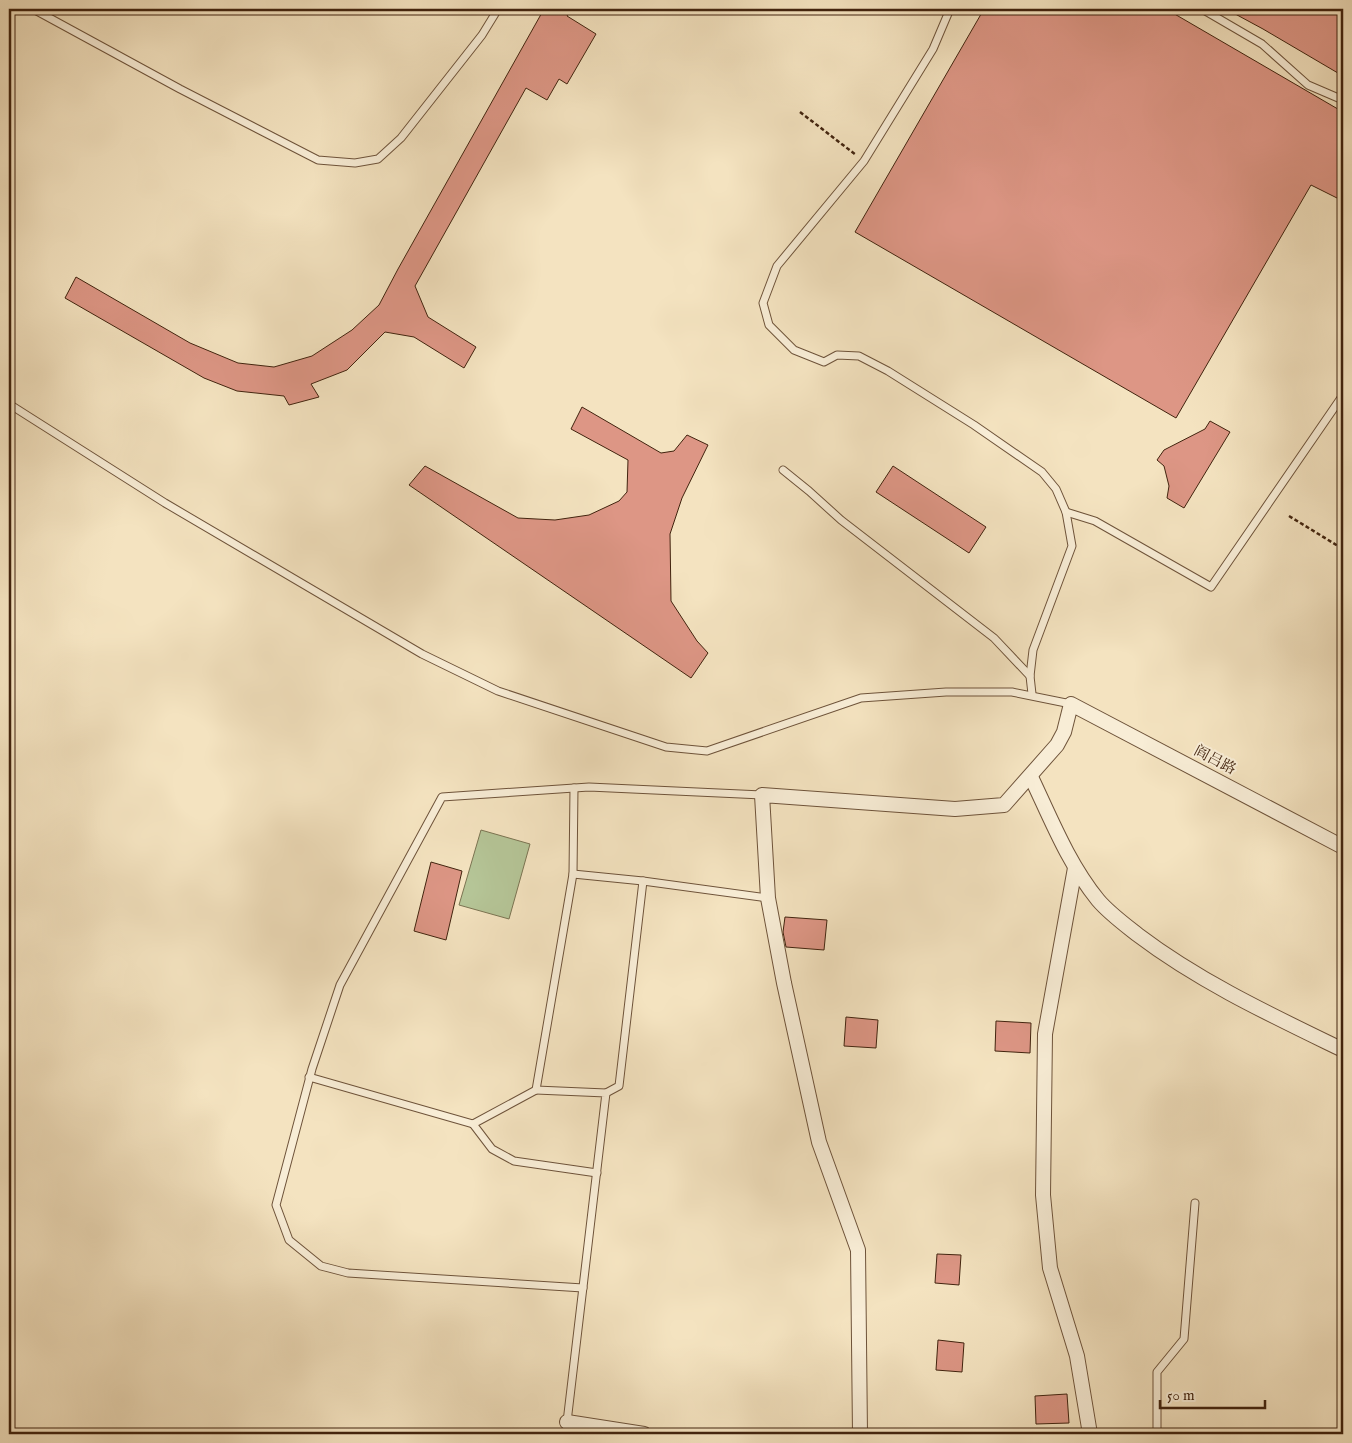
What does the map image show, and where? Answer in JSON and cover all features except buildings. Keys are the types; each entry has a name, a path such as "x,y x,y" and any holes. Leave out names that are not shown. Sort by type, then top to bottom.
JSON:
{"street":[{"path":"860,1434 858,1250 819,1142 784,982 768,898 762,795 955,809 1004,805 1057,745 1064,732 1071,704"},
{"name":"阎吕路","path":"1071,704 1343,847"},
{"path":"1034,773 1074,868 1099,902 1154,947 1261,1009 1343,1050"},
{"path":"1074,868 1045,1034 1043,1195 1050,1268 1077,1356 1090,1434"},
{"path":"567,1422 644,1434"}],"lane":[{"path":"33,9 180,89 318,160 355,163 378,159 401,138 482,35 498,9"},
{"path":"950,9 933,49 864,161 777,266 763,303 769,325 794,350 824,362 836,355 859,356 974,425 1042,472 1056,489 1066,512 1072,546 1032,650 1030,676 1032,694"},
{"path":"1202,9 1262,44 1308,86 1343,100"},
{"path":"1066,512 1095,521 1212,586 1343,395"},
{"path":"9,404 165,503 422,654 498,691 666,747 707,751 861,698 946,692 1012,692 1032,694 1071,704"},
{"path":"783,470 841,520 994,638 1030,676"},
{"path":"583,1288 348,1273 321,1266 289,1240 276,1205 310,1077 340,985 442,797 589,787 762,795"},
{"path":"536,1090 573,874 574,788"},
{"path":"573,874 643,881 768,898"},
{"path":"473,1124 536,1090 606,1093 619,1086 643,881"},
{"path":"310,1077 473,1124 492,1149 514,1161 597,1173"},
{"path":"567,1422 606,1093"},
{"path":"1158,1434 1157,1372 1184,1339 1195,1203"}],"path":[{"path":"800,112 864,161"},
{"path":"1289,516 1343,549"}],"green space":[{"path":"481,830 530,844 509,919 459,905"}]}
